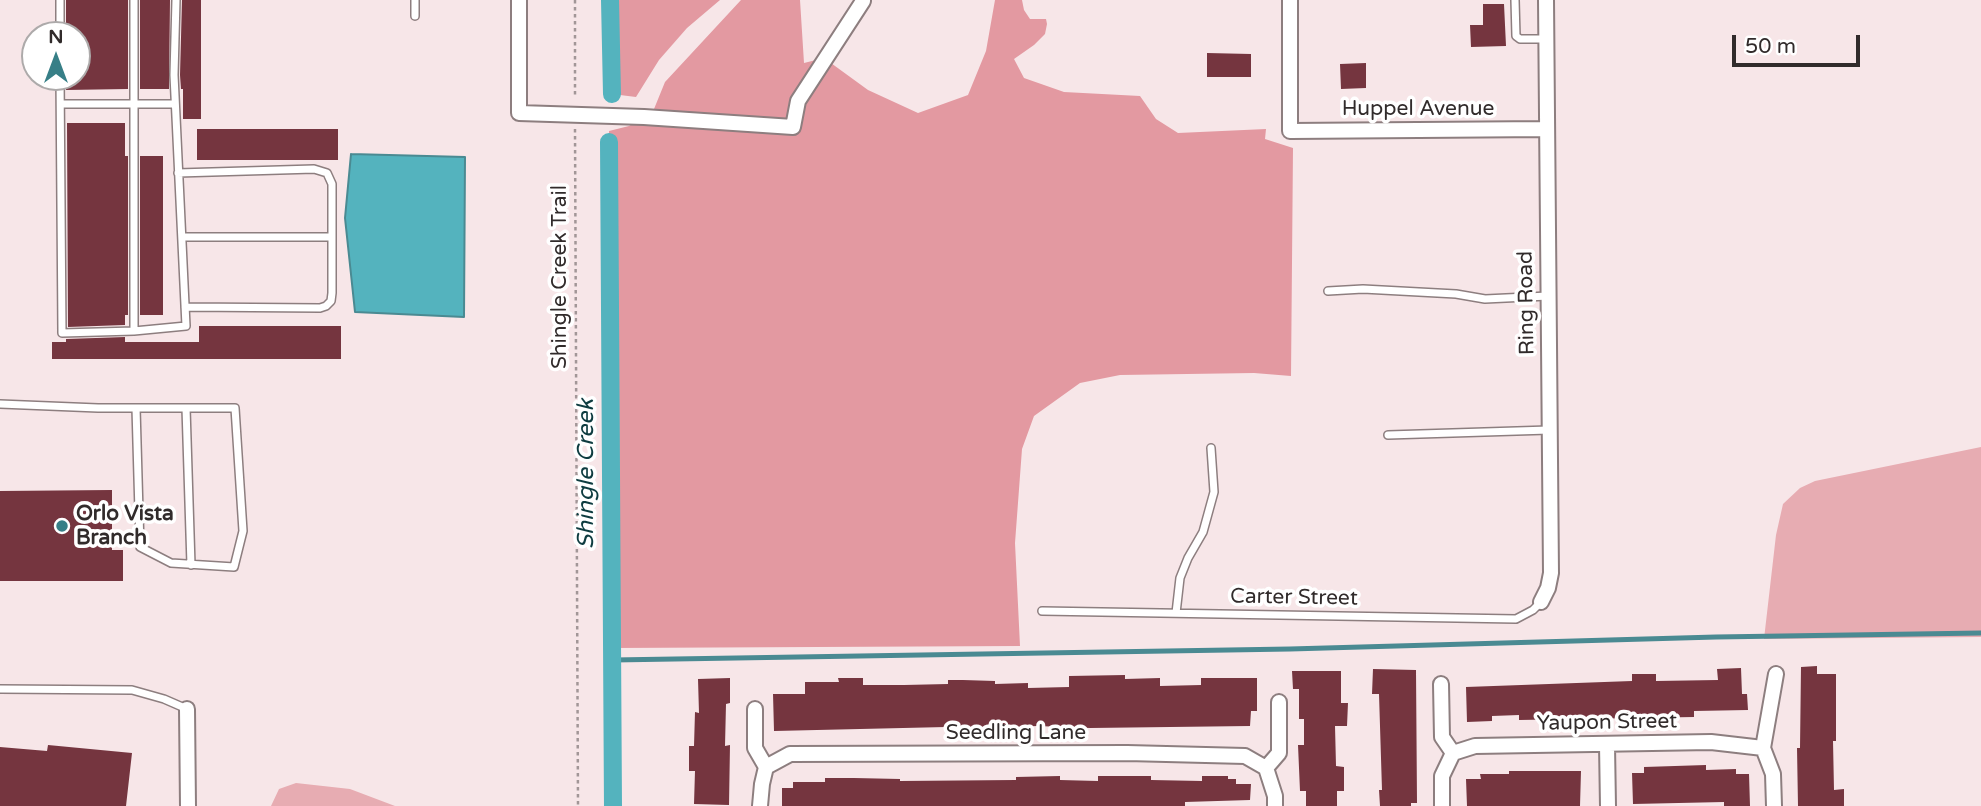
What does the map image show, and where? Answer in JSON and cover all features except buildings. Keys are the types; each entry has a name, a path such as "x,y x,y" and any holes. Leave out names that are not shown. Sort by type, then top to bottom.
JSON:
{"street":[{"path":"519,0 519,113 793,127 798,101 863,1"},
{"name":"Huppel Avenue","path":"1290,0 1290,131 1546,129"},
{"name":"Ring Road","path":"1541,602 1548,589 1551,573 1546,0"},
{"path":"1774,806 1773,774 1763,748 1776,674"},
{"path":"1441,684 1443,737 1453,753 1442,776 1443,806"},
{"path":"1275,806 1275,796 1266,768 1279,753 1279,702"},
{"path":"187,709 188,806"},
{"path":"755,709 755,748 766,767 760,806"},
{"name":"Yaupon Street","path":"1453,753 1475,746 1711,742 1763,748"},
{"path":"1607,745 1608,806"},
{"name":"Seedling Lane","path":"766,767 790,754 1127,753 1245,756 1266,768"}],"lane":[{"path":"60,0 60,21"},
{"path":"134,0 134,331"},
{"path":"61,91 62,333 186,326 178,173 176,0"},
{"path":"415,0 415,16"},
{"path":"1515,0 1516,36 1520,39 1546,39"},
{"path":"61,104 176,104"},
{"path":"178,173 314,169 327,173 332,184 332,293 331,301 326,306 185,307"},
{"path":"182,237 332,237"},
{"path":"1328,291 1363,289 1456,294 1485,299 1548,296"},
{"path":"0,404 235,408 243,531 234,567 171,563 140,547 136,408"},
{"path":"186,408 191,565"},
{"path":"1388,435 1549,430"},
{"path":"1176,613 1180,578 1203,532 1214,492 1211,448"},
{"name":"Carter Street","path":"1042,611 1516,619 1533,610 1541,602"},
{"path":"0,689 132,690 187,709"}],"path":[{"name":"Shingle Creek Trail","path":"575,0 578,806"}],"shaded area":[{"path":"615,0 720,0 687,28 659,60 636,97 612,94"},
{"path":"741,0 800,0 804,63 824,58 868,90 918,113 968,95 986,51 995,0 1022,0 1030,19 1046,19 1047,24 1045,34 1014,59 1024,78 1064,92 1140,96 1156,119 1178,133 1266,129 1265,139 1293,148 1291,376 1254,373 1120,375 1080,383 1034,416 1022,449 1015,543 1020,646 613,648 609,131 629,126 654,109 665,82"},
{"path":"1981,447 1981,637 1764,639 1776,535 1783,504 1800,488 1815,481"},
{"path":"296,783 350,789 395,806 271,806 279,789"}],"water":[{"path":"351,154 465,157 464,317 355,312 345,218"}],"waterway":[{"name":"Shingle Creek","path":"610,0 612,94"},
{"name":"Shingle Creek","path":"609,142 613,806"},
{"path":"613,660 1290,649 1716,637 1981,633"}],"place":[{"name":"Orlo Vista Branch","path":"62,526"}]}
